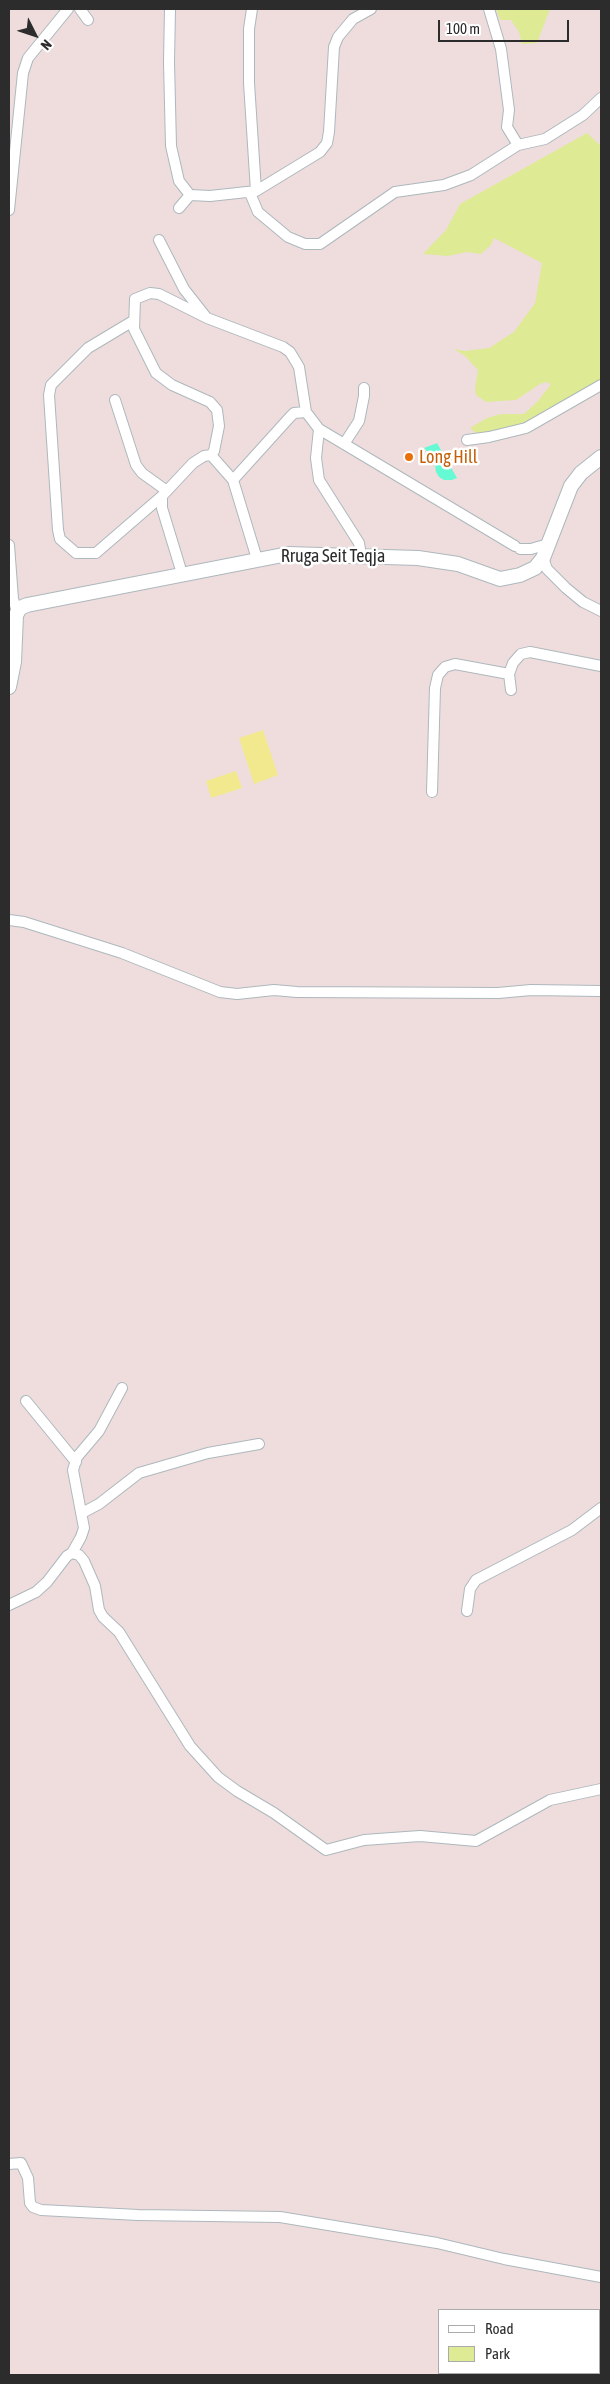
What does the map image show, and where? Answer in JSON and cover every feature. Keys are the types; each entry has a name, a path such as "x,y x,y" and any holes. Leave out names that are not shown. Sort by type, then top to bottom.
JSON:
{"main road":[{"path":"543,558 571,486 581,473 601,457"},
{"name":"Rruga Seit Teqja","path":"17,611 27,605 288,554 418,558 458,564 500,579 520,575 535,568 543,558"},
{"path":"9,687 14,662 17,611"}],"street":[{"path":"9,210 23,73 28,58 68,9"},
{"path":"80,9 88,20"},
{"path":"170,9 170,146 179,181 190,195 210,196 253,192 320,152 328,143 334,47 338,37 353,19 371,9"},
{"path":"252,9 249,29 249,83 253,192 258,212 288,237 305,244 320,244 395,192 444,185 471,175 518,145 545,139 583,115 601,98"},
{"path":"490,9 501,49 509,110 507,127 518,145"},
{"path":"178,208 190,195"},
{"path":"159,240 184,289 207,318"},
{"path":"211,456 218,432 217,410 210,402 172,385 156,372 141,345 133,321 135,299 150,293 168,297 207,318 268,341 290,352 300,367 306,412 319,429 518,547 531,550 548,544"},
{"path":"133,321 88,348 51,385 49,394 60,539 76,553 96,553 164,493 193,463 204,456 211,456 233,480 258,559"},
{"path":"467,440 489,438 526,428 601,385"},
{"path":"344,444 359,421 364,388"},
{"path":"115,400 136,464 142,473 164,493"},
{"path":"233,480 290,417 294,414 306,412"},
{"path":"319,429 316,458 319,480 359,543 361,555"},
{"path":"164,493 162,508 180,567"},
{"path":"9,545 13,599 17,611"},
{"path":"543,558 547,569 566,588 584,602 601,611"},
{"path":"511,690 509,674 513,663 521,654 530,652 601,666"},
{"path":"432,792 435,688 438,675 445,667 455,664 509,674"},
{"path":"9,920 24,922 122,953 220,992 237,994 274,990 297,992 498,993 531,990 601,991"},
{"path":"9,1605 36,1592 47,1582 67,1556 72,1553 81,1537 84,1528 73,1470 78,1457 99,1431 122,1388"},
{"path":"26,1401 76,1462"},
{"path":"82,1513 100,1504 139,1473 208,1453 259,1444"},
{"path":"467,1611 470,1589 476,1580 572,1530 601,1508"},
{"path":"72,1553 79,1555 84,1561 95,1586 99,1610 103,1617 119,1632 190,1746 218,1777 236,1791 274,1813 326,1850 364,1840 420,1836 476,1841 550,1800 601,1790"},
{"path":"9,2164 21,2163 28,2178 30,2204 40,2210 138,2215 280,2217 437,2243 504,2259 601,2278"}],"green space":[{"path":"496,9 550,9 537,43 522,44 519,32 511,20 500,20"},
{"path":"587,133 601,146 601,381 525,424 477,434 470,428 487,418 501,414 524,414 538,401 551,384 546,382 540,384 516,400 486,402 476,395 478,370 465,356 454,349 465,351 489,348 514,332 535,303 542,263 494,238 491,245 481,254 467,252 448,256 423,254 446,230 460,204"}],"shaded area":[{"path":"437,443 457,478 444,480 436,472 434,458 424,448"},
{"path":"263,730 278,775 254,784 239,738"},
{"path":"236,771 242,788 211,798 206,781"}],"place":[{"name":"Long Hill","path":"409,457"}]}
